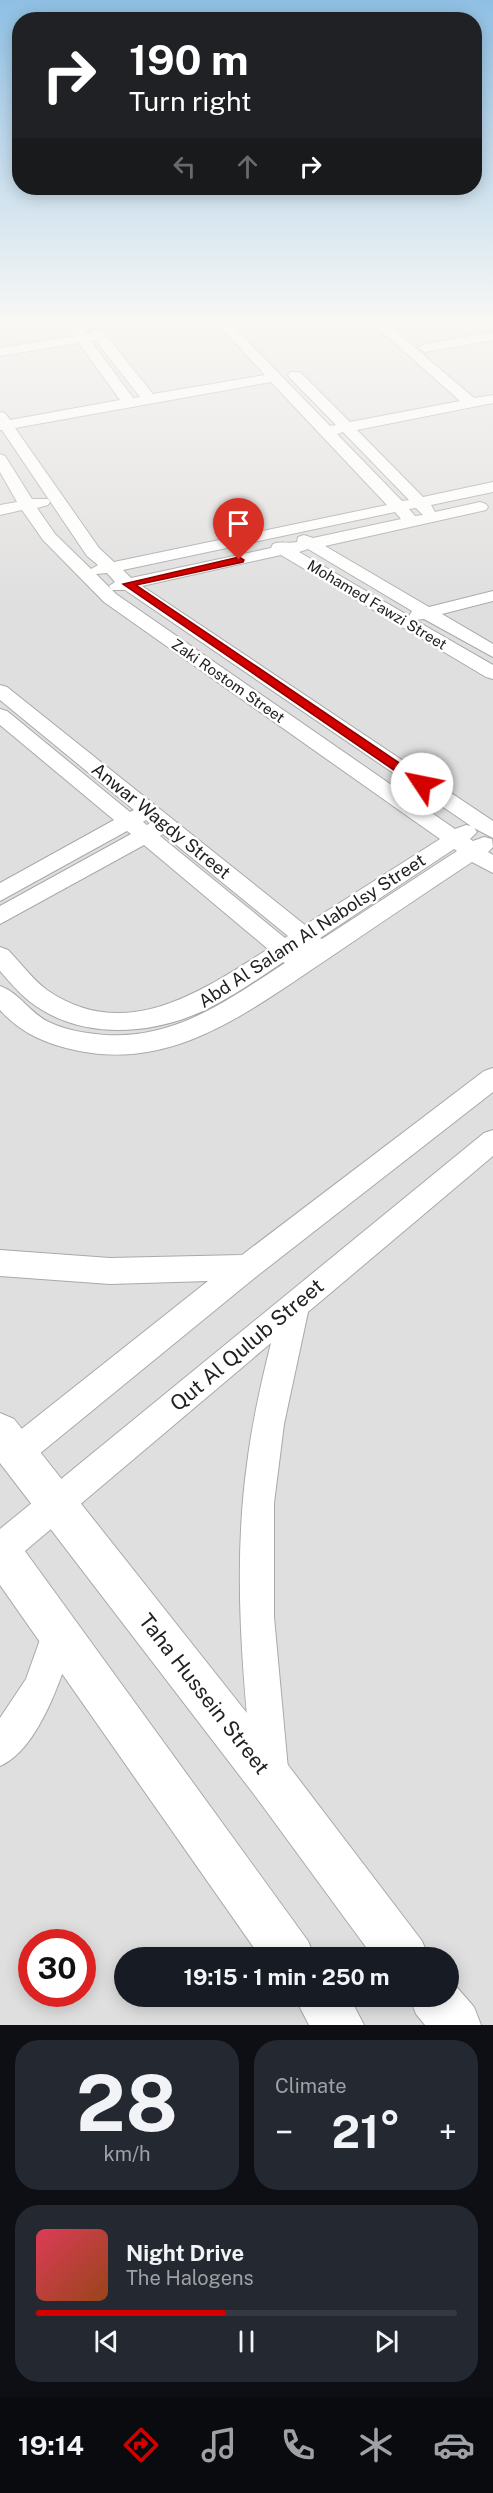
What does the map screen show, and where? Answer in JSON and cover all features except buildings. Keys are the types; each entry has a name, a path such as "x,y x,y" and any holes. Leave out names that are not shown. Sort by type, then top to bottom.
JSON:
{"street":[{"path":"1,420 21,416"},
{"path":"312,416 412,522"},
{"path":"336,416 434,517"},
{"path":"350,431 413,416"},
{"path":"330,435 420,416"},
{"name":"Zaki Rostom Street","path":"1,420 80,536 108,568 128,584 490,827"},
{"name":"Zaki Rostom Street","path":"0,459 49,537 101,590 493,866"},
{"path":"83,573 493,487"},
{"path":"0,510 24,500 52,495"},
{"path":"0,499 24,500"},
{"path":"101,590 493,504"},
{"name":"Mohamed Fawzi Street","path":"288,530 493,652"},
{"name":"Mohamed Fawzi Street","path":"261,536 493,674"},
{"path":"400,619 493,596"},
{"path":"421,631 493,613"},
{"name":"Anwar Wagdy Street","path":"0,691 5,714 18,729 292,957"},
{"name":"Anwar Wagdy Street","path":"18,729 148,811 313,944"},
{"path":"0,893 148,811"},
{"path":"0,916 165,825"},
{"name":"Abd Al Salam Al Nabolsy Street","path":"0,956 38,995 63,1010 93,1019 127,1022 161,1018 192,1008 292,957 490,827"},
{"name":"Abd Al Salam Al Nabolsy Street","path":"0,994 26,1020 49,1032 85,1041 134,1044 163,1040 191,1032 221,1017 292,957"},
{"path":"8,1442 247,1267 493,1078"},
{"name":"Qut Al Qulub Street","path":"0,1550 493,1141"},
{"path":"0,1263 111,1271 247,1267"},
{"path":"272,1781 259,1666 256,1561 262,1467 275,1381 296,1305"},
{"name":"Taha Hussein Street","path":"8,1442 272,1781 397,1947"},
{"path":"0,1550 283,1947"},
{"path":"0,1748 30,1707 40,1687 59,1632"},
{"path":"327,2007 339,2025"},
{"path":"442,2007 456,2025"}],"shaded area":[{"path":"0,416 493,416 493,2025 0,2025"}],"route":[{"path":"239,560 128,584 422,784"}]}
